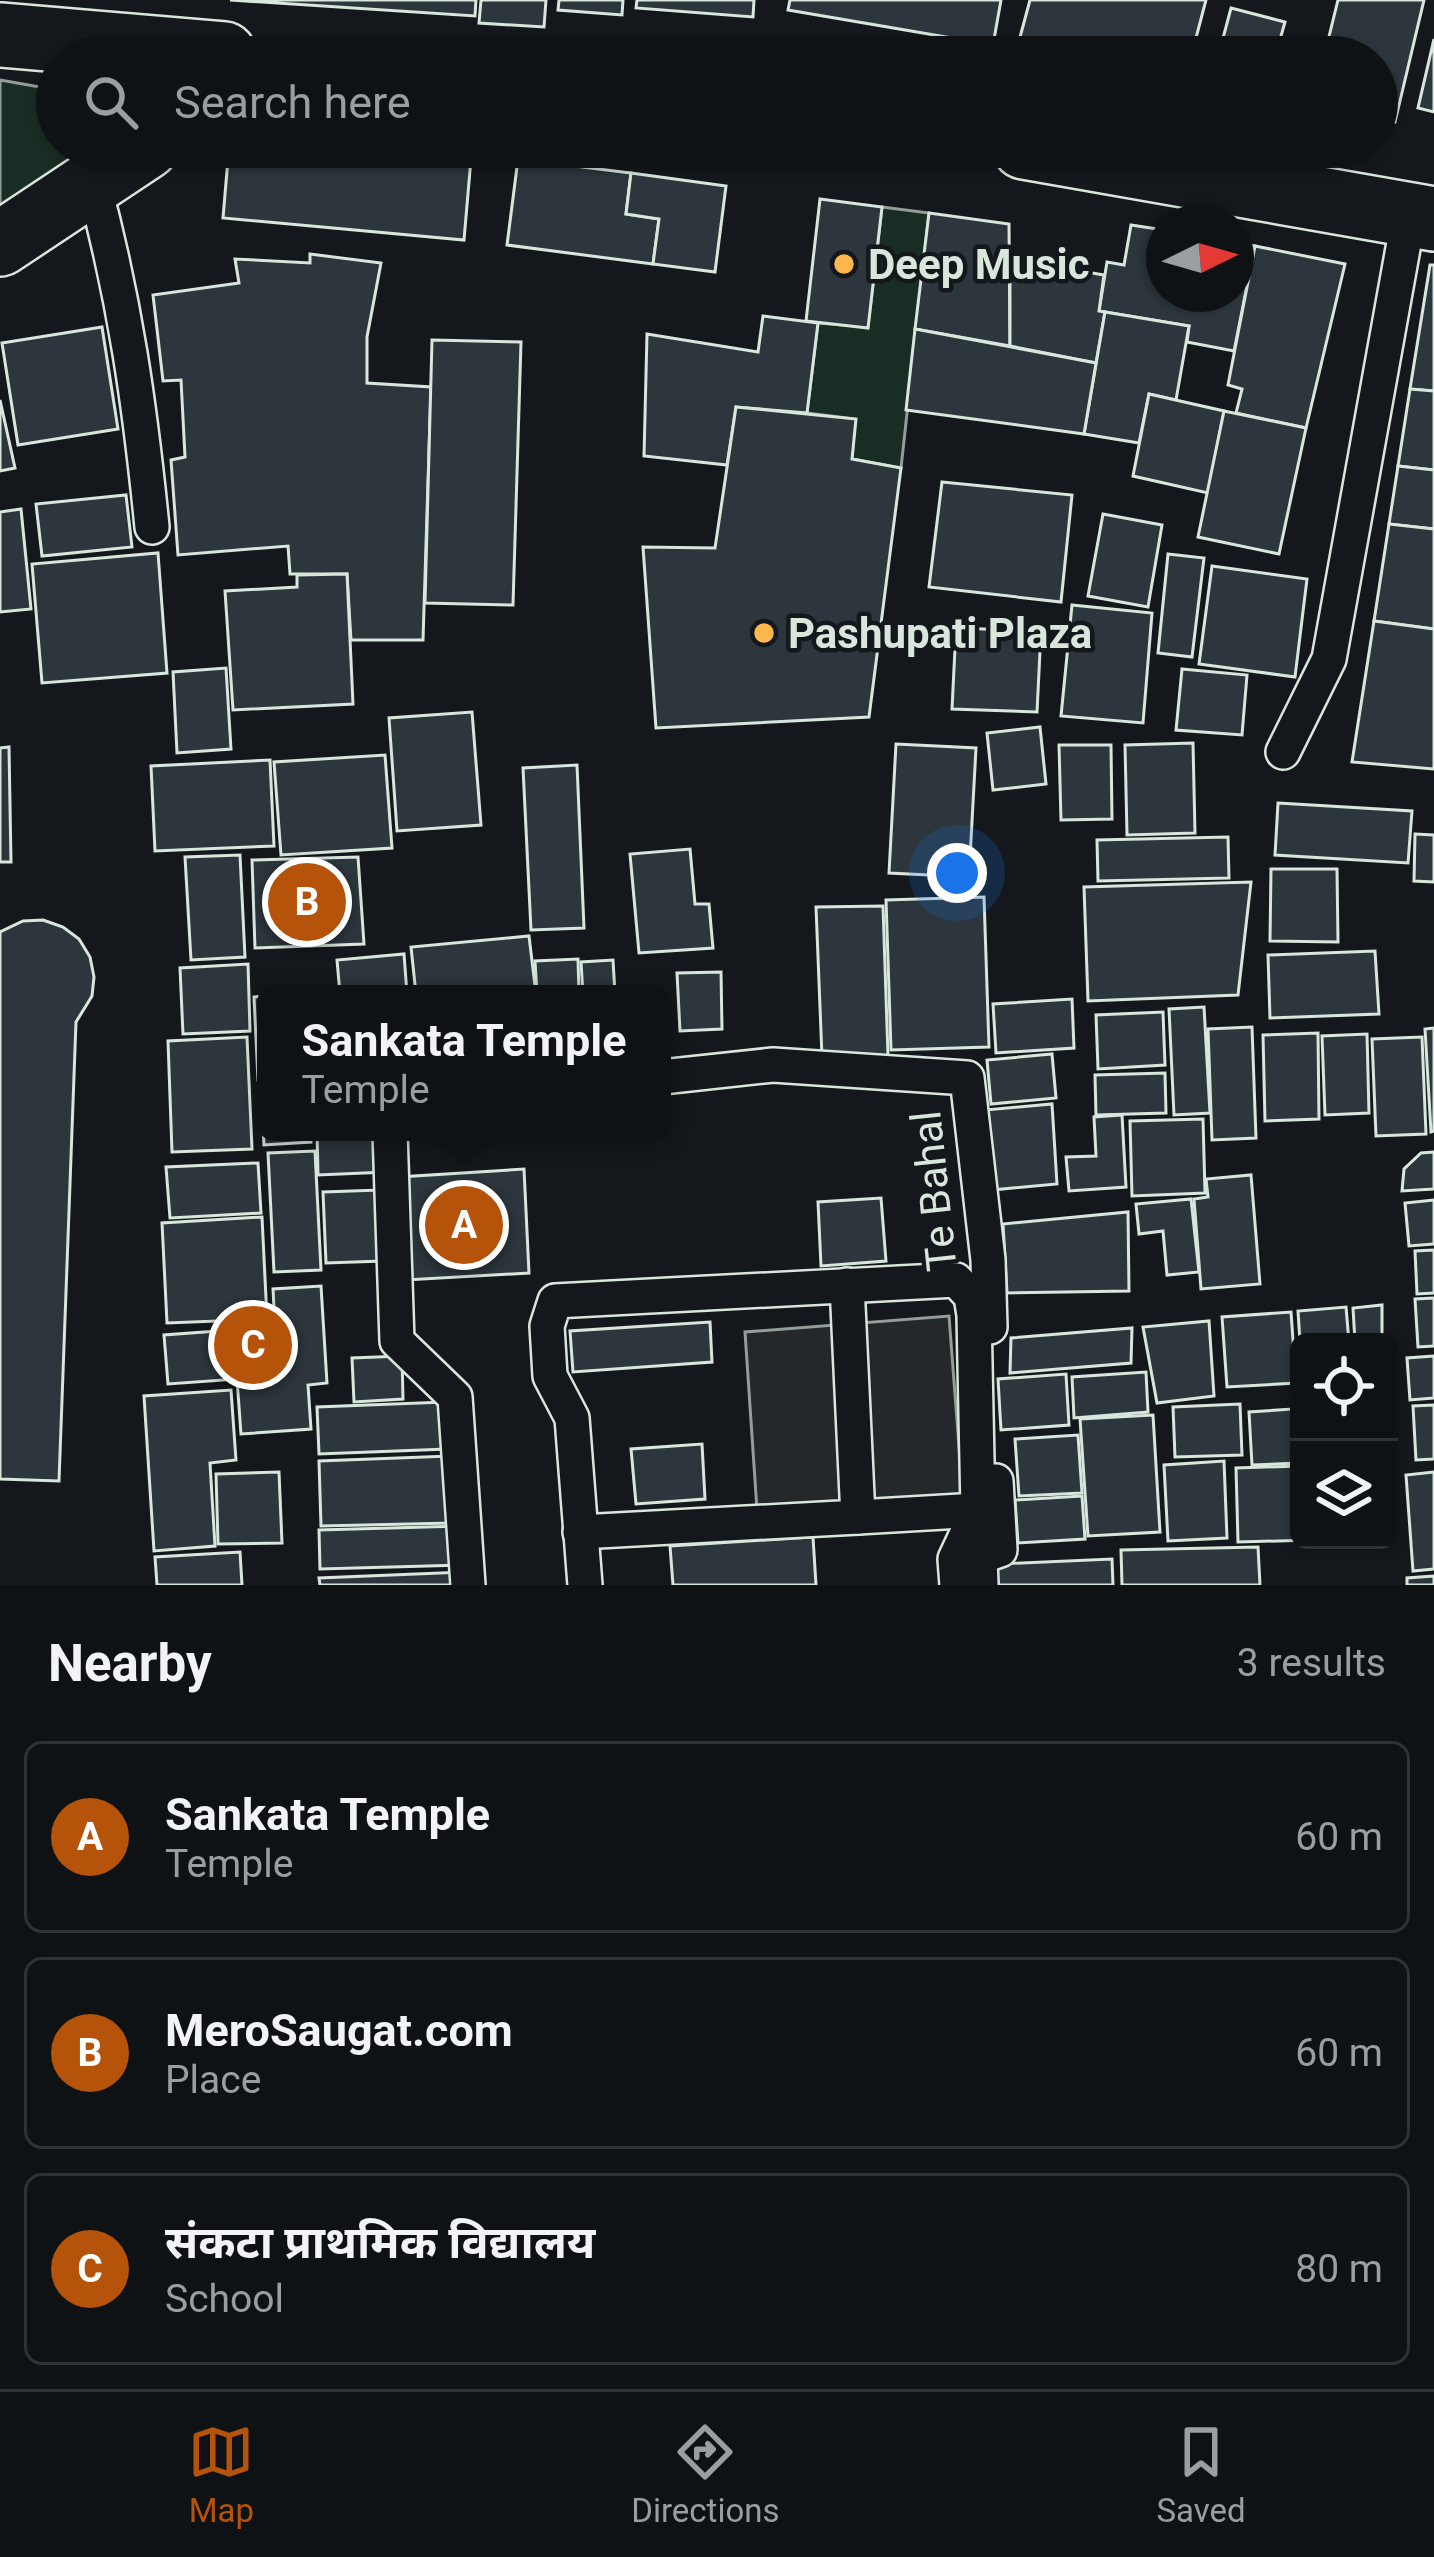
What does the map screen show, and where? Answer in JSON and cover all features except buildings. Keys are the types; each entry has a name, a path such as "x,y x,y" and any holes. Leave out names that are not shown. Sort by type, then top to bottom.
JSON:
{"street":[{"path":"0,34 36,37"},
{"path":"0,244 114,168"},
{"path":"1143,168 1422,217"}],"lane":[{"path":"93,182 120,281 152,527"},
{"path":"1283,752 1329,659 1422,217"},
{"name":"Te Bahal","path":"671,1076 772,1065 967,1078 988,1260 988,1356 1000,1550 980,1558 981,1585"},
{"path":"390,1141 397,1341 455,1397 468,1585"},
{"path":"585,1585 572,1418 550,1376 547,1326 555,1301 956,1280 971,1296 978,1510 955,1558 956,1585"},
{"path":"848,1285 858,1516"},
{"path":"580,1532 978,1510"}],"green space":[{"path":"0,80 36,86 36,168 75,168 0,218"},
{"path":"882,207 929,213 901,468 852,459 855,419 807,413 818,323 868,327"}],"shaded area":[{"path":"949,1316 963,1499 757,1510 745,1332"}],"place":[{"name":"Deep Music","path":"844,264"},
{"name":"Pashupati Plaza","path":"764,633"},
{"name":"MeroSaugat.com","path":"307,902"},
{"name":"Sankata Temple","path":"464,1225"},
{"name":"संकटा प्राथमिक विद्यालय","path":"253,1345"}]}
